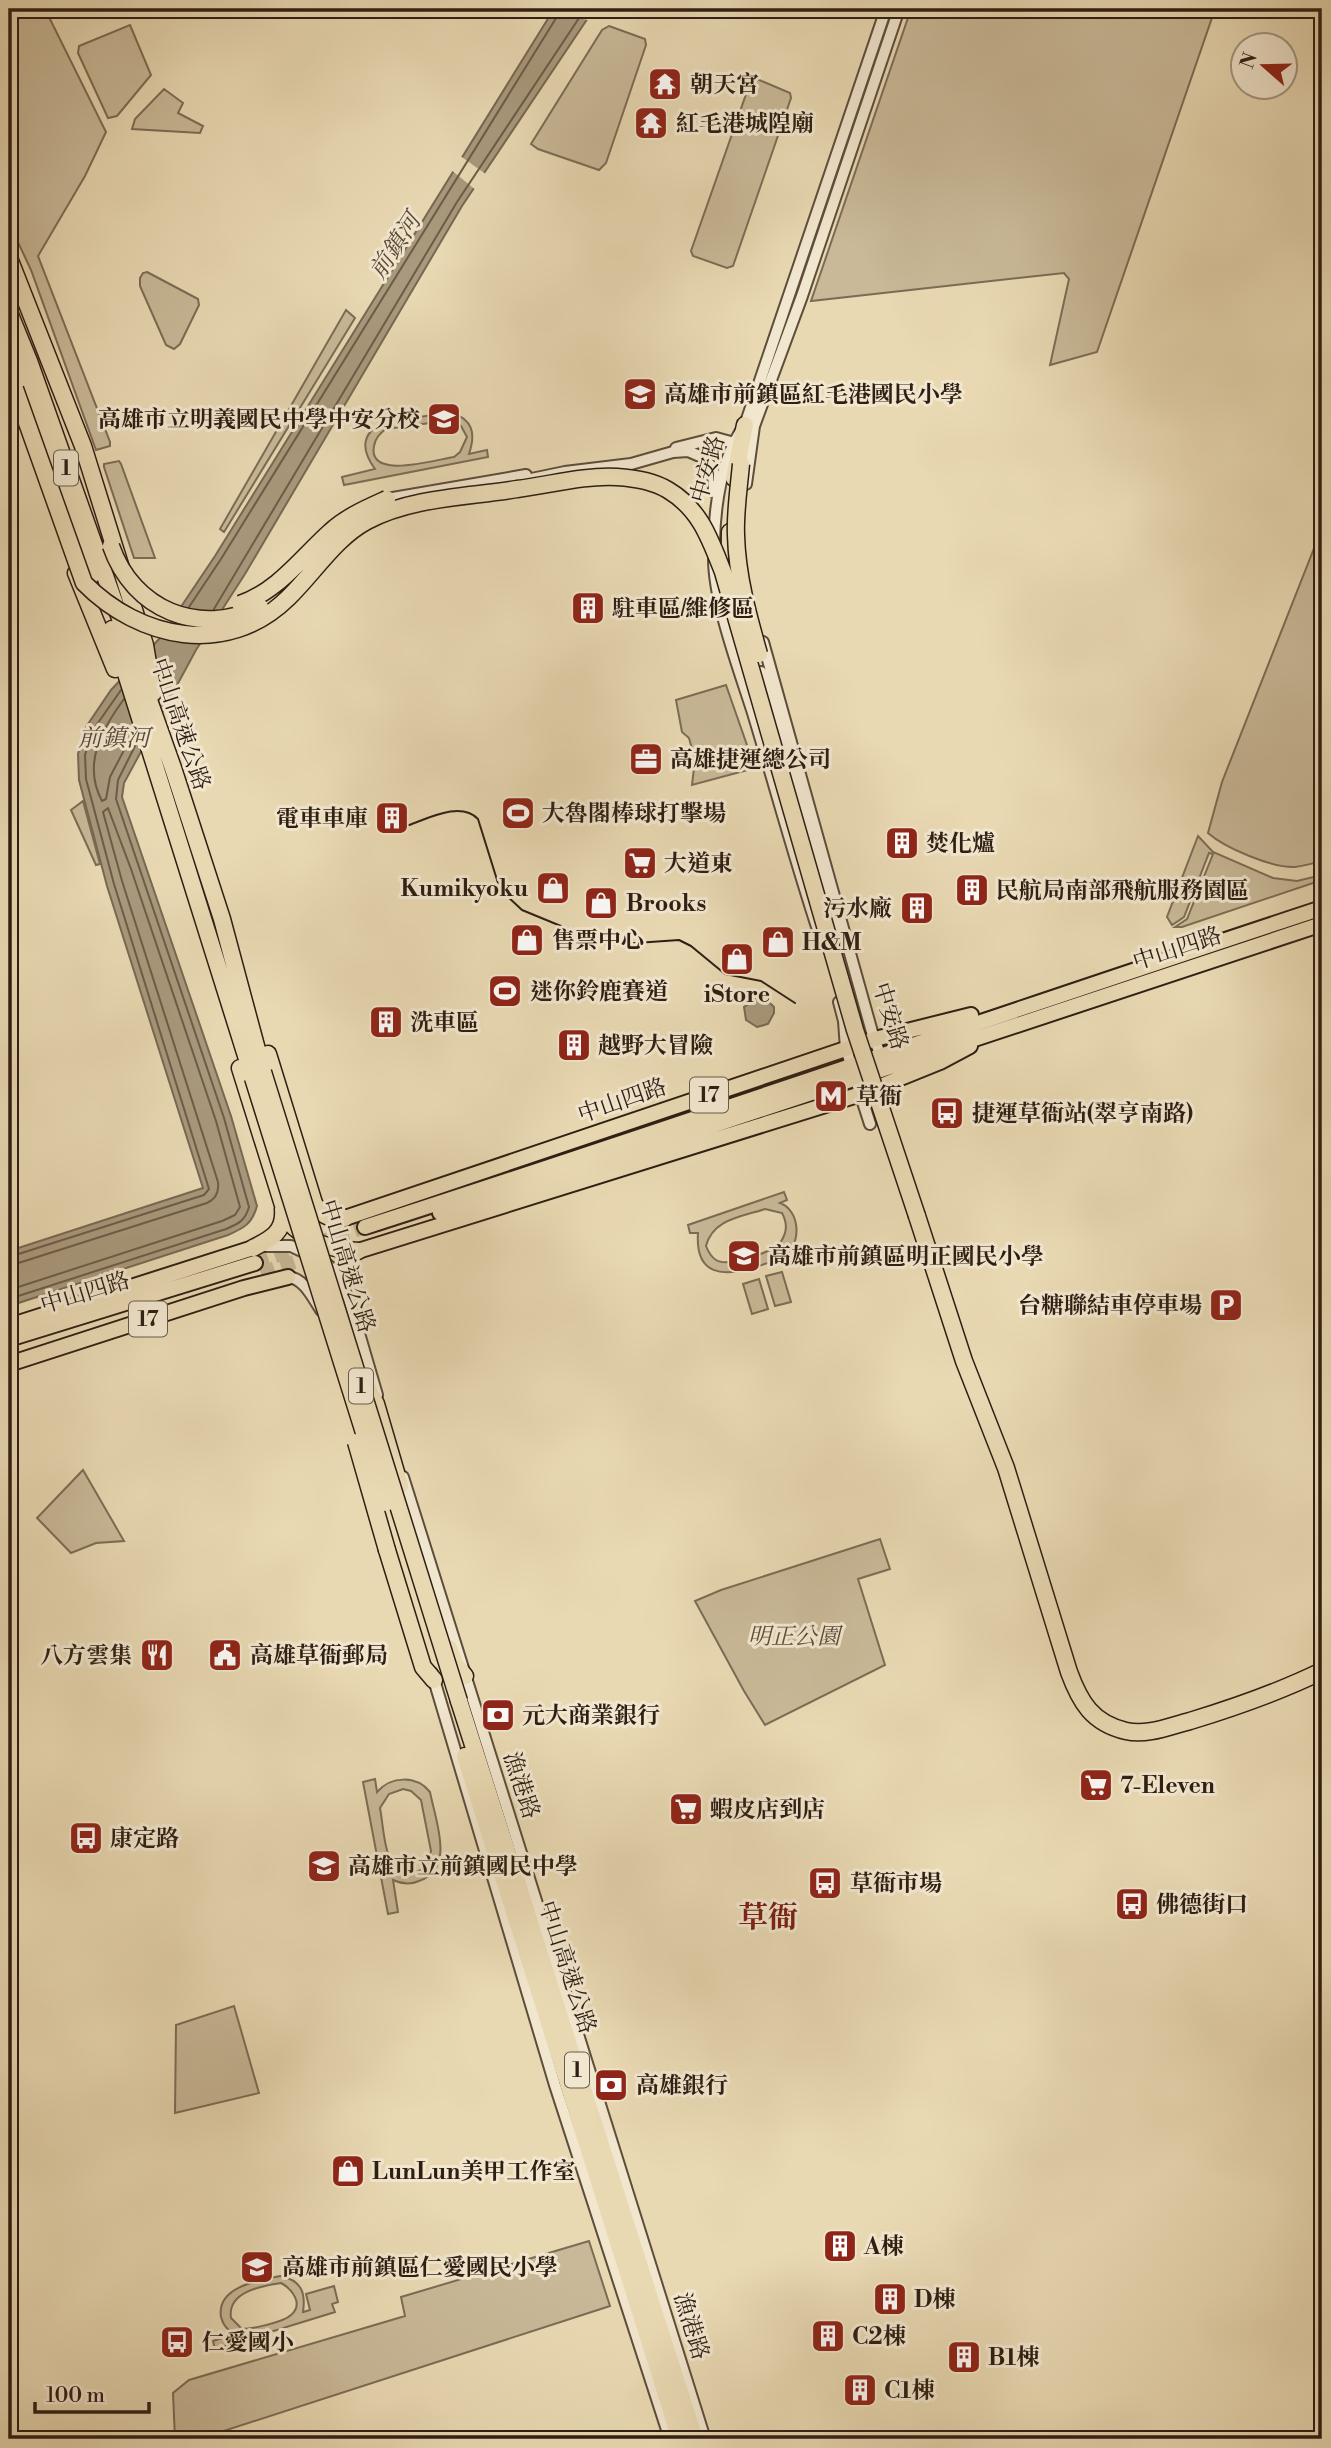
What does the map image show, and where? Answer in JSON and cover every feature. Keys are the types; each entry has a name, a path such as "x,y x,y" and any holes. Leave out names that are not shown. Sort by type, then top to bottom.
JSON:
{"highway":[{"path":"9,258 83,446 145,645 157,723"},
{"path":"9,277 74,440 114,556 134,588 161,607 194,619 221,619 243,614 265,604 283,590 335,536 352,522 381,506 430,495 604,471 632,471 658,478 690,498 703,512 719,545 847,982"},
{"name":"中山高速公路","path":"9,312 29,361 173,768 222,919 258,1075"},
{"name":"中山高速公路","path":"9,348 111,627 207,935 258,1075 680,2439"},
{"path":"9,371 84,583 91,595 113,616 146,633 193,643 227,639 255,630 291,608 345,550 382,523"},
{"path":"9,390 97,627 141,724"},
{"path":"749,425 738,464 736,533 742,591 847,982"},
{"path":"84,583 104,603 141,624 174,634 205,634 238,628 266,615 288,598 352,530 390,511 433,501 606,477 639,480 667,490 691,508 700,519 723,572 964,1361 1006,1468 1079,1698 1089,1711 1102,1721 1132,1732 1151,1731 1261,1699 1322,1671"},
{"path":"114,556 131,578 162,600 185,609 220,609 260,596 292,570 331,530 358,512 387,499"},
{"path":"222,919 257,1020 314,1203 318,1211 327,1216 345,1218"},
{"path":"207,935 228,1029 288,1221 312,1241 337,1249 358,1251"},
{"path":"257,1261 277,1234 284,1217 283,1209"},
{"path":"921,1214 1018,1474 1078,1672 1093,1702 1122,1720 1149,1721 1249,1692 1322,1660"},
{"path":"348,1362 376,1404 414,1537 455,1664 465,1676"},
{"path":"348,1362 351,1423 423,1667 434,1680"},
{"name":"中山高速公路","path":"348,1362 695,2439"}],"main road":[{"name":"中山四路","path":"367,1231 590,1166 1077,988 1322,908"},
{"name":"中山四路","path":"883,1061 1006,1027 1322,924"},
{"name":"中山四路","path":"345,1218 875,1039 1077,988"},
{"name":"中山四路","path":"358,1251 890,1084 940,1062 1006,1027"},
{"name":"中山四路","path":"9,1325 257,1261"},
{"name":"中山四路","path":"9,1339 257,1261"},
{"name":"中山四路","path":"9,1357 257,1261"},
{"name":"中山四路","path":"9,1364 288,1276"}],"street":[{"name":"中安路","path":"749,425 886,9"},
{"name":"中安路","path":"749,425 802,296 899,9"},
{"path":"387,499 615,460 716,438 743,444"},
{"name":"中安路","path":"743,444 720,484 715,512 714,574 785,827 825,950"},
{"name":"中安路","path":"743,444 742,538 747,576 875,1039 890,1084 870,1124 846,1049 844,1021 756,673 830,910 849,946"},
{"path":"382,523 448,497 565,472 631,464 673,452 688,452 702,457 713,468 715,512"},
{"name":"漁港路","path":"257,1261 264,1245 291,1246 325,1263 335,1272 349,1299 705,2439"},
{"path":"288,1276 296,1277 321,1309 555,2085 670,2439"}],"green space":[{"path":"9,9 45,9 106,132 85,176 38,256 110,442 110,446 96,450 31,270 9,223"},
{"path":"911,9 1215,9 1097,352 1050,365 1069,279 1064,273 811,301"},
{"path":"130,25 151,75 117,116 108,118 78,53 79,46"},
{"path":"609,26 645,39 646,45 606,163 599,170 538,149 531,144 602,30"},
{"path":"757,79 790,93 791,98 733,266 727,268 693,256 691,251 750,83"},
{"path":"164,89 183,103 178,113 203,126 200,133 132,129 135,119"},
{"path":"147,272 198,299 199,305 180,344 174,349 166,345 140,286 140,278"},
{"path":"346,310 355,318 224,532 220,529"},
{"path":"451,412 464,419 471,428 469,454 487,450 488,457 344,485 342,477 375,469 365,444 370,433 382,423","holes":["452,420 461,426 467,437 460,452 454,457 405,465 381,463 375,457 375,441 386,429"]},
{"path":"119,461 155,558 134,558 104,467 104,464"},
{"path":"1322,528 1322,861 1298,867 1285,866 1249,856 1208,833 1222,782"},
{"path":"726,685 755,768 692,785 695,760 689,738 682,732 676,700"},
{"path":"83,801 100,864 96,865 71,810"},
{"path":"1198,836 1213,852 1273,878 1297,881 1322,875 1322,880 1182,927 1175,927 1187,919 1213,854 1209,853 1184,917 1172,925 1167,917"},
{"path":"784,1192 787,1200 780,1203 795,1219 796,1234 792,1248 780,1258 744,1270 722,1272 706,1265 698,1247 698,1233 690,1233 688,1225","holes":["765,1209 782,1213 786,1231 777,1247 746,1259 729,1262 722,1262 711,1256 706,1246 710,1237 729,1220"]},
{"path":"782,1272 791,1302 775,1306 766,1276"},
{"path":"759,1279 768,1309 752,1314 743,1284"},
{"path":"83,1470 124,1541 96,1543 71,1553 37,1518"},
{"name":"明正公園","path":"880,1539 890,1569 858,1579 885,1665 765,1725 695,1601 721,1590"},
{"path":"375,1779 377,1792 396,1780 411,1780 430,1792 438,1829 440,1855 437,1866 430,1875 419,1881 406,1884 393,1880 398,1912 388,1914 363,1782","holes":["403,1789 411,1791 421,1800 431,1851 426,1867 412,1873 402,1872 394,1866 389,1857 380,1808 389,1794"]},
{"path":"234,2006 259,2093 175,2113 176,2025"},
{"path":"589,2241 610,2306 199,2439 175,2439 173,2393 189,2380 405,2316 401,2297"},
{"path":"280,2276 293,2280 300,2288 304,2298 303,2312 310,2310 306,2294 334,2286 338,2302 332,2304 335,2312 215,2349 213,2341 234,2334 229,2331 221,2317 225,2298 251,2283","holes":["281,2283 296,2302 295,2311 287,2318 268,2325 242,2329 231,2318 231,2309 240,2296 273,2284"]}],"water":[{"name":"前鎮河","path":"554,9 594,9 462,206 245,574 196,650 124,783 122,797 231,1116 257,1206 253,1217 247,1225 228,1235 9,1306 9,1251 203,1188 107,886 79,780 78,754 86,727 111,690 160,638 215,556"},
{"path":"761,995 774,1007 774,1013 768,1024 757,1027 746,1020 744,1007"}],"pier":[{"path":"554,9 597,9 590,21"},
{"path":"459,155 487,175 477,191 450,169"}],"tunnel":[{"path":"255,1263 365,1227"},
{"path":"261,1273 320,1253"}],"tram line":[{"path":"403,825 454,811 471,814 478,819 498,883 522,910 607,945 679,940 691,946 725,974 761,981 795,1003"}],"place":[{"name":"朝天宮","path":"665,84"},
{"name":"紅毛港城隍廟","path":"651,123"},
{"name":"高雄市前鎮區紅毛港國民小學","path":"640,394"},
{"name":"高雄市立明義國民中學中安分校","path":"444,419"},
{"name":"駐車區/維修區","path":"588,608"},
{"name":"高雄捷運總公司","path":"646,759"},
{"name":"大魯閣棒球打擊場","path":"518,813"},
{"name":"電車車庫","path":"392,818"},
{"name":"焚化爐","path":"902,843"},
{"name":"大道東","path":"640,863"},
{"name":"Kumikyoku","path":"553,888"},
{"name":"民航局南部飛航服務園區","path":"972,890"},
{"name":"Brooks","path":"601,903"},
{"name":"污水廠","path":"917,908"},
{"name":"售票中心","path":"527,940"},
{"name":"H&M","path":"778,942"},
{"name":"iStore","path":"737,959"},
{"name":"迷你鈴鹿賽道","path":"505,991"},
{"name":"洗車區","path":"386,1022"},
{"name":"越野大冒險","path":"574,1045"},
{"name":"草衙","path":"831,1096"},
{"name":"捷運草衙站(翠亨南路)","path":"947,1113"},
{"name":"高雄市前鎮區明正國民小學","path":"744,1256"},
{"name":"台糖聯結車停車場","path":"1226,1305"},
{"name":"八方雲集","path":"157,1655"},
{"name":"高雄草衙郵局","path":"225,1655"},
{"name":"元大商業銀行","path":"498,1715"},
{"name":"7-Eleven","path":"1096,1785"},
{"name":"蝦皮店到店","path":"686,1809"},
{"name":"康定路","path":"86,1838"},
{"name":"高雄市立前鎮國民中學","path":"324,1866"},
{"name":"草衙市場","path":"825,1883"},
{"name":"佛德街口","path":"1132,1904"},
{"name":"高雄銀行","path":"611,2085"},
{"name":"LunLun美甲工作室","path":"348,2171"},
{"name":"A棟","path":"840,2246"},
{"name":"高雄市前鎮區仁愛國民小學","path":"257,2267"},
{"name":"D棟","path":"890,2299"},
{"name":"C2棟","path":"828,2336"},
{"name":"仁愛國小","path":"177,2342"},
{"name":"B1棟","path":"964,2357"},
{"name":"C1棟","path":"860,2390"}],"district":[{"name":"草衙","path":"768,1917"}]}
